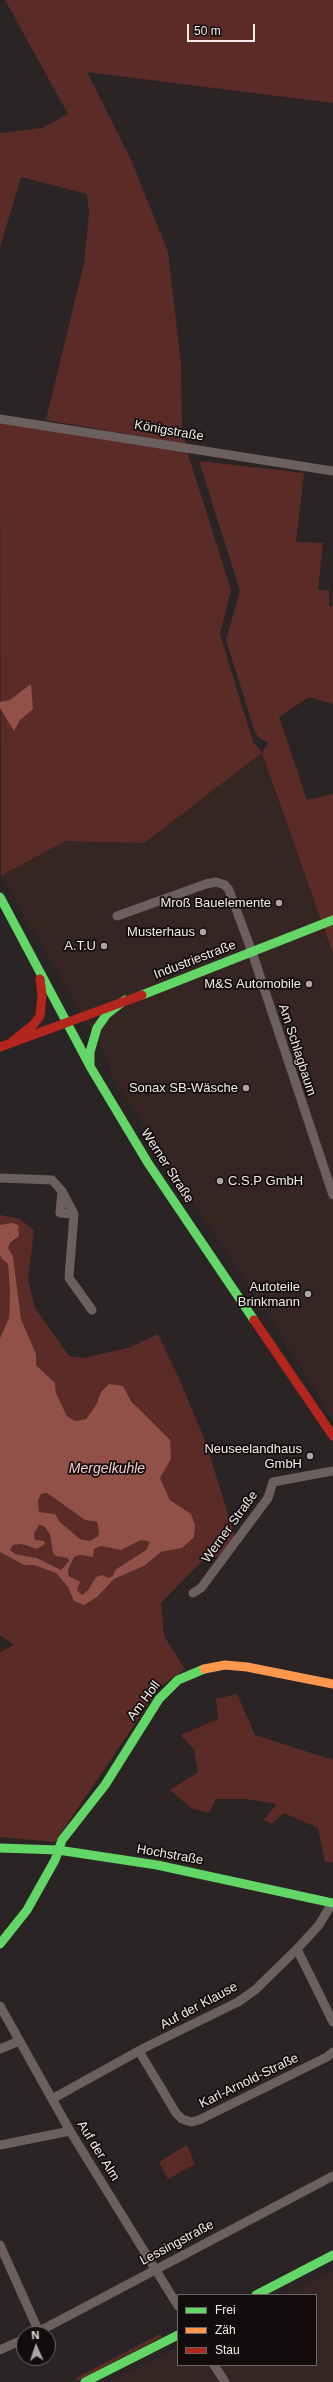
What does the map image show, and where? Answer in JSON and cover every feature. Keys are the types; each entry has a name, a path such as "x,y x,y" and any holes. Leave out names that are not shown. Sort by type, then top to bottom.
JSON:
{"street":[{"name":"Königstraße","path":"0,419 333,471"},
{"name":"Am Schlagbaum","path":"117,916 216,882 225,885 229,890 252,952 333,1195"},
{"name":"Werner Straße","path":"0,897 91,1068 148,1163 333,1436"},
{"name":"Industriestraße","path":"13,1041 252,952 333,920"},
{"path":"0,1047 13,1041 34,1024 40,1016 42,995 39,970"},
{"path":"91,1068 90,1052 98,1028 107,1014 125,1000"},
{"path":"0,1178 52,1180 62,1191 74,1214 69,1278 92,1310"},
{"path":"62,1191 60,1213 74,1214"},
{"name":"Werner Straße","path":"193,1593 201,1588 268,1498 273,1482 333,1471"},
{"name":"Am Holl","path":"0,1944 28,1910 55,1860 62,1840 104,1785 153,1708 168,1688 178,1680 202,1669 225,1665 247,1667 333,1684"},
{"name":"Hochstraße","path":"0,1848 58,1850 215,1876 332,1903"},
{"name":"Auf der Klause","path":"52,2099 139,2051 238,2002 255,1990 319,1925 332,1903"},
{"path":"297,1948 333,2022"},
{"name":"Auf der Alm","path":"0,2006 70,2130 177,2304"},
{"path":"0,2050 19,2041"},
{"name":"Karl-Arnold-Straße","path":"139,2051 176,2113 182,2120 190,2122 199,2120 328,2057 333,2052"},
{"path":"0,2145 70,2130"},
{"name":"Lessingstraße","path":"49,2326 155,2268 333,2176"},
{"path":"0,2245 33,2326"},
{"path":"258,2294 333,2255"},
{"path":"86,2382 177,2336"},
{"path":"0,2350 16,2343"},
{"path":"215,2366 225,2382"}],"shaded area":[{"path":"5,0 333,0 333,103 87,72 131,160 168,252 181,364 182,430 186,444 46,420 84,263 89,214 87,194 21,177 0,247 0,133 42,128 68,114"},
{"path":"0,423 187,451 231,590 220,634 253,742 262,753 144,843 65,841 1,876"},
{"path":"199,461 304,473 296,542 323,543 318,590 329,590 329,606 333,606 333,704 309,697 279,717 307,800 333,794 333,954 262,753 268,743 258,737 254,729 226,640 240,591"},
{"path":"262,753 333,954 333,1420 287,1345 111,1076 109,1060 1,876 65,841 144,843"},
{"path":"0,1215 20,1219 34,1230 28,1280 35,1308 69,1356 83,1358 128,1348 158,1334 181,1383 206,1443 235,1537 218,1557 205,1558 161,1603 164,1636 185,1669 160,1687 55,1842 0,1837 0,1652 14,1645 0,1635 0,1552 24,1565 34,1565 56,1573 68,1587 74,1601 97,1597 114,1579 144,1566 161,1552 182,1548 191,1514 170,1500 160,1478 171,1459 123,1386 101,1392 96,1405 86,1419 75,1421 67,1416 56,1393 55,1383 36,1365 36,1354 21,1319 13,1256 8,1248 10,1243 17,1240 0,1225"},
{"path":"0,1254 1,1258 8,1264 10,1293 9,1318 0,1338"},
{"path":"47,1493 85,1520 97,1522 99,1531 98,1536 90,1541 80,1539 60,1522 55,1514 39,1512 38,1501 41,1494"},
{"path":"39,1525 44,1526 50,1534 53,1553 56,1556 68,1557 69,1561 61,1570 37,1558 14,1554 10,1550 13,1545 21,1544 27,1547 35,1540 34,1534"},
{"path":"141,1540 150,1542 146,1550 115,1570 113,1576 108,1578 96,1577 88,1590 82,1595 77,1590 68,1570 74,1557 80,1555 93,1557 94,1549 101,1546 121,1550"},
{"path":"237,1694 255,1735 333,1760 333,1862 325,1862 318,1828 284,1813 272,1824 264,1820 277,1804 246,1799 216,1799 209,1813 191,1808 170,1790 198,1772 194,1750 181,1735 218,1719 216,1699"},
{"path":"187,2145 195,2164 168,2179 159,2162"},
{"path":"333,2271 333,2382 108,2382 177,2348 177,2366 317,2366 317,2294 286,2294"},
{"path":"160,2334 162,2337 77,2381 76,2378"}],"water":[{"path":"31,684 33,709 20,720 14,731 0,708 0,702 10,700"},
{"name":"Mergelkuhle","path":"12,1223 18,1225 19,1236 10,1243 8,1248 13,1256 21,1319 36,1354 36,1365 55,1383 56,1393 67,1416 75,1421 86,1419 96,1405 101,1392 109,1384 123,1386 132,1402 170,1440 171,1459 160,1478 170,1500 191,1514 195,1525 194,1537 182,1548 161,1552 144,1566 114,1579 97,1597 84,1605 74,1601 68,1587 56,1573 34,1565 24,1565 0,1552 0,1338 9,1318 10,1293 8,1264 1,1258 0,1254 0,1225","holes":["47,1493 85,1520 97,1522 99,1531 98,1536 90,1541 80,1539 60,1522 55,1514 39,1512 38,1501 41,1494","39,1525 44,1526 50,1534 53,1553 56,1556 68,1558 69,1561 61,1570 37,1558 15,1554 10,1550 13,1545 21,1544 37,1549 45,1544 44,1541 35,1540 34,1534","141,1540 150,1542 146,1550 115,1570 113,1576 108,1578 103,1575 96,1577 88,1590 82,1595 77,1590 80,1582 69,1576 68,1570 74,1557 80,1555 93,1557 94,1549 101,1546 121,1550"]}],"traffic: fast":[{"path":"0,897 91,1068 148,1163 254,1320"},
{"path":"142,995 333,920"},
{"path":"90,1065 90,1052 97,1028 107,1014 125,1000"},
{"path":"0,1944 27,1910 55,1860 62,1840 105,1785 159,1699 178,1680 204,1669"},
{"path":"0,1848 58,1850 157,1865 333,1903"},
{"path":"258,2294 333,2255"},
{"path":"85,2382 177,2336"}],"traffic: slow":[{"path":"204,1669 225,1665 247,1667 333,1684"}],"traffic: jam":[{"path":"13,1041 34,1024 40,1016 42,995 40,979"},
{"path":"0,1047 142,995"},
{"path":"254,1320 333,1436"}],"place":[{"name":"Mroß Bauelemente","path":"279,903"},
{"name":"Musterhaus","path":"203,932"},
{"name":"A.T.U","path":"104,946"},
{"name":"M&S Automobile","path":"309,984"},
{"name":"Sonax SB-Wäsche","path":"246,1088"},
{"name":"C.S.P GmbH","path":"220,1181"},
{"name":"Autoteile Brinkmann","path":"308,1294"},
{"name":"Neuseelandhaus GmbH","path":"310,1456"}]}
